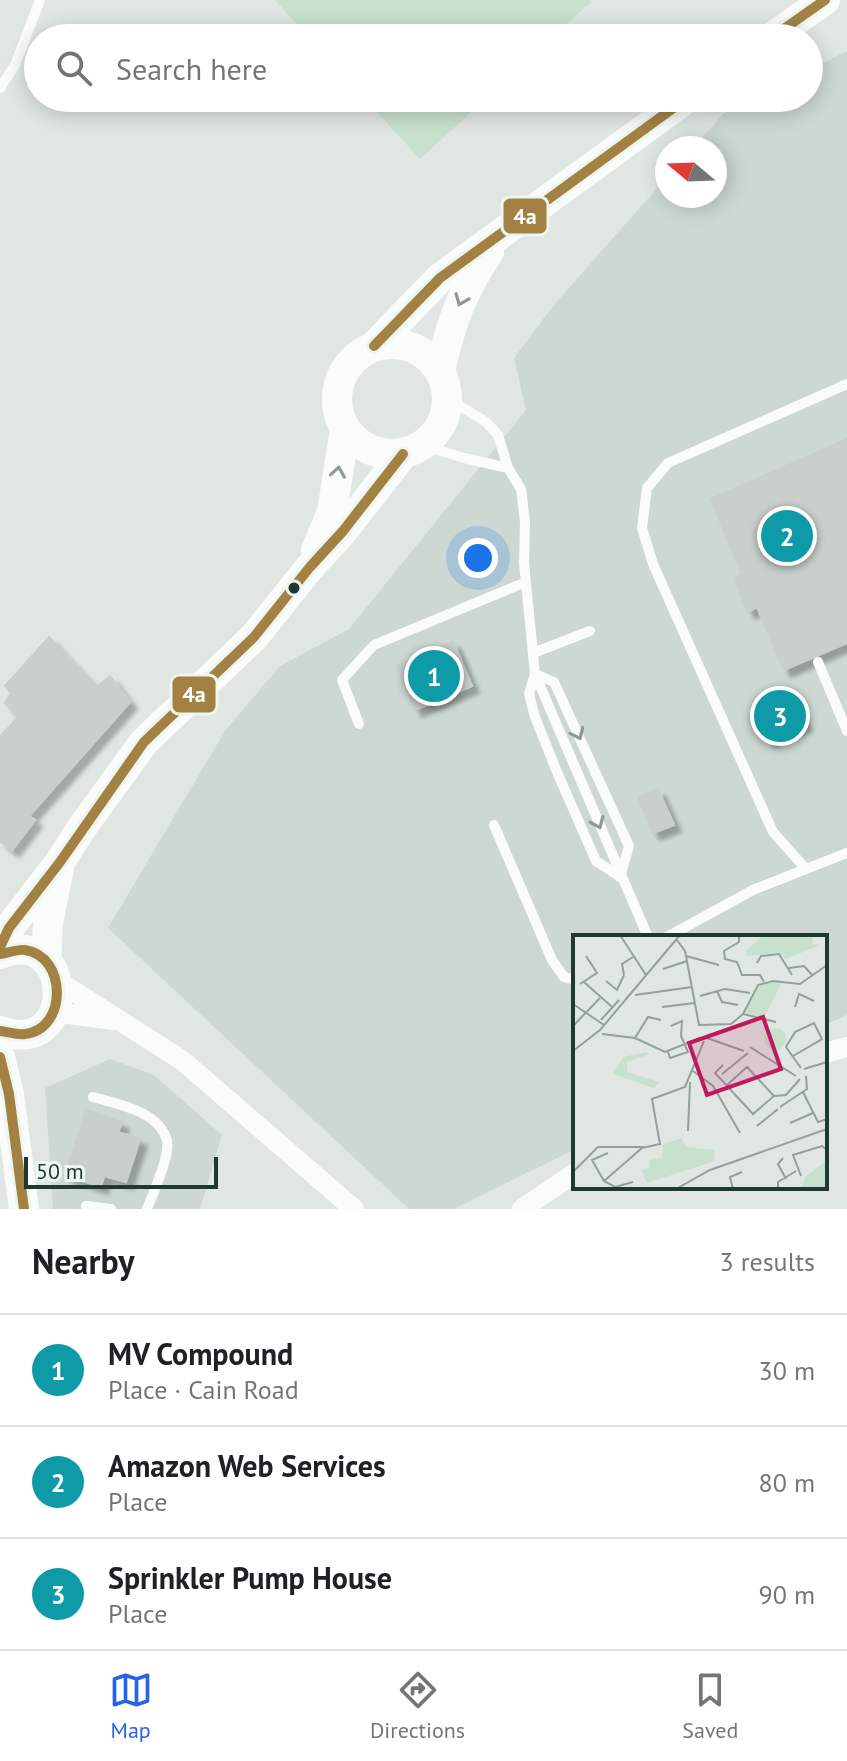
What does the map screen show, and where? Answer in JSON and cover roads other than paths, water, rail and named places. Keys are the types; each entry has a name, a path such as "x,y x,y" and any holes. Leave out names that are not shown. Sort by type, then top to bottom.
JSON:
{"street":[{"path":"791,24 825,0"},
{"path":"413,449 383,453 368,449 345,429 336,401 342,374 350,362 374,346 440,278 668,112"},
{"path":"0,947 9,928 60,862 144,742 254,637 310,567 413,449 436,432 444,416 447,341 465,289 499,237"},
{"path":"374,346 389,343 418,350 443,385"},
{"path":"310,567 332,512 345,429"},
{"path":"9,1094 60,992 52,971 48,923 60,862"},
{"path":"0,954 22,950 34,954 118,1021 183,1061 354,1209"},
{"path":"0,1031 13,1035 45,1022 118,1021"},
{"path":"827,1052 847,1047"},
{"path":"0,1057 9,1094 24,1209"},
{"path":"522,1209 573,1174"}],"lane":[{"path":"31,24 40,0"},
{"path":"0,88 15,65 24,42"},
{"path":"806,869 773,832 653,564 642,528 647,488 668,463 847,384"},
{"path":"443,385 498,435 508,468 521,489 535,674 647,935"},
{"path":"413,449 508,468"},
{"path":"359,724 342,680 374,645 526,582"},
{"path":"533,653 590,631"},
{"path":"818,662 847,731"},
{"path":"535,674 529,694 557,772 596,861 620,877"},
{"path":"535,674 554,682 629,846 620,877"},
{"path":"494,825 552,960 564,977 573,979"},
{"path":"671,935 753,890 847,853"},
{"path":"93,1097 147,1117 159,1127 167,1142 166,1156 147,1209"},
{"path":"86,1206 111,1209"}],"place":[{"name":"Amazon Web Services","path":"787,536"},
{"name":"MV Compound","path":"434,676"},
{"name":"Sprinkler Pump House","path":"780,716"}]}
